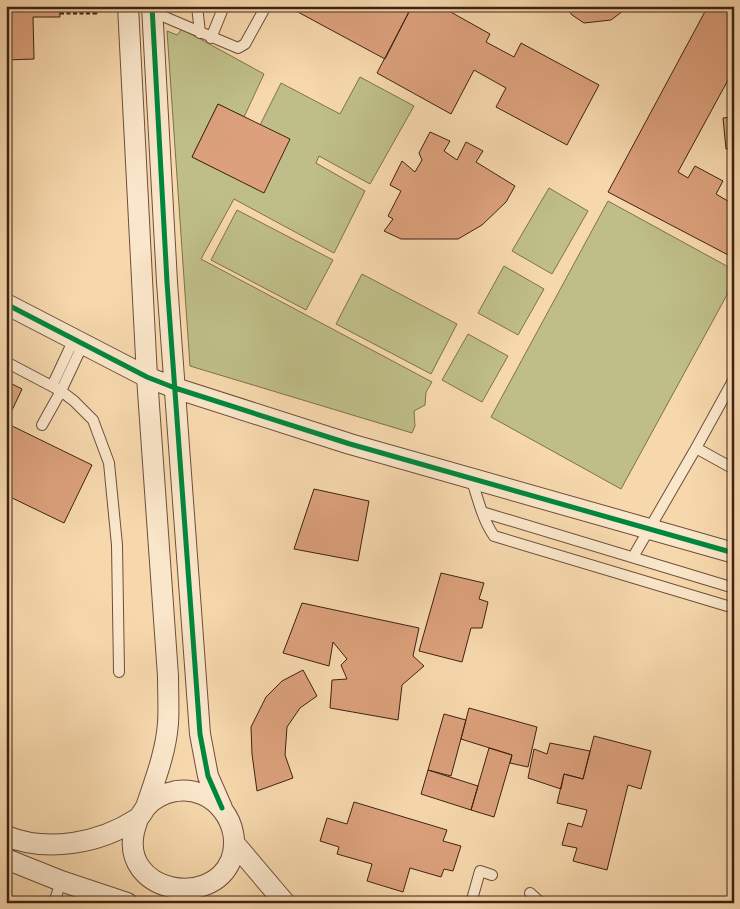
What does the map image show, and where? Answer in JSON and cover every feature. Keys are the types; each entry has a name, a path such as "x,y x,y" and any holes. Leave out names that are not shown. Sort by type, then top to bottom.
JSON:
{"street":[{"path":"126,17 168,685 166,737 158,770 133,833 133,850 138,865 148,878 174,898 209,886 216,881 231,861 235,844 232,825 222,808 208,776 200,734 175,388 152,9"},
{"path":"126,17 153,35"},
{"path":"139,202 163,202"},
{"path":"6,304 148,377 175,388 350,444 734,553"},
{"path":"6,836 44,844 69,844 96,839 142,812 160,797 176,791 193,792 209,797 222,808"},
{"path":"235,844 285,903"},
{"path":"6,859 61,881 126,903"}],"lane":[{"path":"197,6 200,33"},
{"path":"211,38 224,6"},
{"path":"152,9 211,38 234,48 240,48 245,44 266,6"},
{"path":"42,425 56,388 79,341"},
{"path":"6,362 56,388 93,420 110,463 117,544 119,672"},
{"path":"633,557 734,379"},
{"path":"696,448 734,469"},
{"path":"471,478 482,512 494,536 734,608"},
{"path":"482,512 734,588"},
{"path":"471,903 480,871 492,875"},
{"path":"54,903 61,881"},
{"path":"530,893 541,903"}],"path":[{"path":"60,13 96,13 96,6"}],"shaded area":[{"path":"182,29 264,74 244,117 218,104 192,157 263,192 260,125 281,83 340,114 360,77 414,106 370,184 319,156 316,163 365,191 334,253 234,199 201,259 432,382 426,392 425,405 414,411 415,426 412,433 190,366 167,31 177,35"},
{"path":"549,188 588,211 552,274 512,251"},
{"path":"608,201 734,270 734,282 621,489 491,417"},
{"path":"237,210 333,260 306,310 211,260"},
{"path":"504,266 544,289 518,335 478,313"},
{"path":"362,274 457,324 431,374 336,324"},
{"path":"468,334 508,356 482,402 442,380"}],"building":[{"path":"6,6 59,6 60,17 33,17 34,59 6,60"},
{"path":"298,6 412,6 385,59 296,11"},
{"path":"412,6 440,6 490,34 486,42 514,57 521,43 599,85 567,145 496,107 506,88 474,70 451,114 377,73"},
{"path":"565,6 625,6 623,11 611,20 584,23 572,15"},
{"path":"708,6 734,6 734,69 678,172 688,178 695,166 723,181 716,194 731,203 734,194 734,258 608,192"},
{"path":"218,104 290,139 264,193 192,157"},
{"path":"734,117 734,149 726,149 723,118"},
{"path":"430,132 450,141 444,151 457,160 466,142 483,151 476,162 515,186 506,202 482,225 458,239 401,239 384,231 393,219 388,216 401,191 390,185 402,161 415,172 422,160 419,153"},
{"path":"6,381 22,389 6,423"},
{"path":"6,423 92,465 64,523 6,495"},
{"path":"314,489 369,501 358,561 294,549"},
{"path":"441,573 484,583 479,599 488,602 482,628 471,628 462,662 419,651"},
{"path":"302,603 419,628 413,656 424,666 402,685 398,720 330,708 332,680 347,679 341,665 347,659 333,642 329,666 283,653"},
{"path":"303,670 317,696 300,708 287,727 285,755 293,778 257,791 252,754 251,727 266,697 282,681"},
{"path":"469,708 537,727 528,767 510,763 512,755 461,739"},
{"path":"444,714 466,720 451,776 428,770"},
{"path":"594,736 651,751 641,789 628,785 607,870 573,861 577,848 562,845 568,823 582,827 587,810 557,803 564,774 583,779"},
{"path":"550,743 590,751 583,779 564,774 561,789 528,778 534,749 547,754"},
{"path":"489,748 512,755 494,817 471,810"},
{"path":"428,770 478,786 471,810 421,794"},
{"path":"354,802 447,830 443,841 461,846 453,871 444,869 441,877 410,868 403,892 367,881 372,864 337,854 339,847 320,841 327,818 347,824"}],"cycle path":[{"path":"152,6 167,282 200,734 208,776 222,808"},
{"path":"6,304 147,377 175,388 350,444 734,553"}]}
